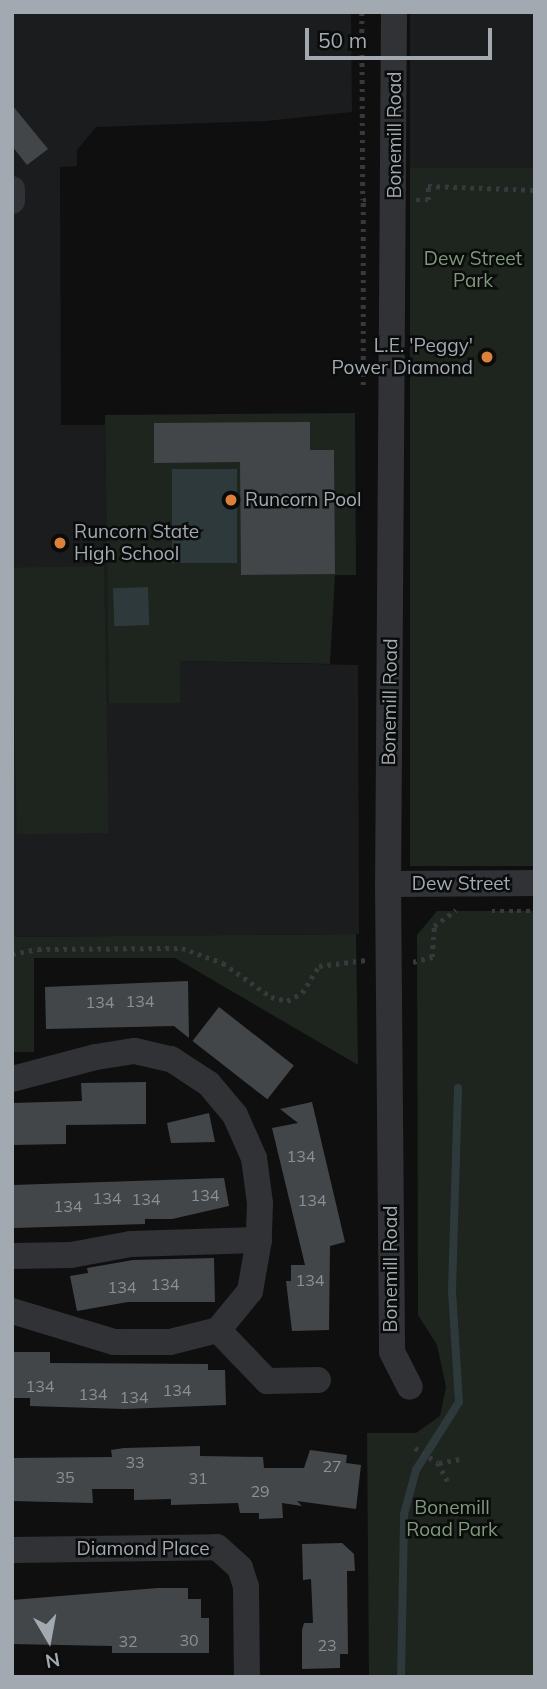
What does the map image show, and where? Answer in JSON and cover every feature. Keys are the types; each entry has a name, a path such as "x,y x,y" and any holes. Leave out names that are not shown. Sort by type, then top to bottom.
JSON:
{"street":[{"name":"Bonemill Road","path":"394,12 396,200 388,884 392,1352 410,1387"},
{"path":"12,189 12,201"},
{"name":"Dew Street","path":"388,884 535,883"},
{"path":"12,1079 96,1057 135,1051 171,1059 209,1084 235,1115 254,1158 260,1240 250,1291 218,1330 170,1342 114,1342 12,1311"},
{"path":"12,1256 71,1255 131,1244 260,1240"},
{"path":"218,1330 267,1381 318,1380"},
{"name":"Diamond Place","path":"12,1550 217,1547 240,1568 246,1587 247,1677"}],"path":[{"path":"362,12 363,200"},
{"path":"396,200 428,200 428,186 535,190"},
{"path":"12,954 37,948 182,948 223,963 271,997 287,1002 302,993 313,972 326,963 390,959 411,962 432,957 433,926 442,917 466,908"},
{"path":"488,910 535,911"},
{"path":"415,1448 439,1463 448,1482"},
{"path":"439,1463 460,1460"}],"shaded area":[{"name":"Runcorn State High School","path":"12,12 351,12 352,112 266,121 96,127 77,150 77,166 60,167 61,425 105,425 110,703 179,661 358,665 359,934 12,937"},
{"path":"410,12 535,12 535,168 410,168"},
{"path":"172,469 237,469 237,563 172,563"},
{"path":"148,587 149,625 114,626 113,588"}],"green space":[{"name":"Dew Street Park","path":"410,168 535,168 535,866 410,866"},
{"name":"Runcorn Pool","path":"355,413 356,575 335,575 330,664 180,661 180,703 109,703 105,415"},
{"path":"104,566 109,833 17,835 12,568"},
{"name":"Bonemill Road Park","path":"437,911 535,911 535,1677 369,1677 367,1433 416,1433 440,1416 446,1387 437,1345 418,1315 417,935"},
{"path":"356,934 358,1065 175,958 34,958 34,1052 12,1052 12,937"}],"building":[{"path":"12,105 48,149 27,165 12,146"},
{"path":"310,422 310,450 334,450 335,574 241,575 240,462 154,463 154,423"},
{"path":"188,981 189,1038 174,1026 46,1029 45,987"},
{"path":"219,1007 294,1065 267,1099 193,1041"},
{"path":"146,1082 146,1124 66,1125 66,1144 12,1145 12,1103 82,1101 81,1083"},
{"path":"312,1102 345,1242 330,1246 329,1330 292,1331 286,1281 291,1281 291,1265 305,1265 272,1128 298,1123 280,1109"},
{"path":"209,1113 215,1142 171,1143 167,1123"},
{"path":"224,1178 229,1206 172,1219 145,1219 145,1224 14,1228 13,1185"},
{"path":"214,1258 215,1302 128,1302 77,1311 70,1276 88,1273 87,1268 133,1260"},
{"path":"12,1352 50,1352 50,1363 208,1364 208,1370 225,1370 226,1405 124,1409 30,1406 30,1398 12,1398"},
{"path":"200,1446 200,1456 263,1457 264,1468 304,1468 310,1450 347,1455 346,1463 361,1465 356,1509 297,1501 302,1506 282,1503 283,1518 259,1519 259,1513 240,1513 238,1503 171,1505 171,1499 134,1500 134,1489 92,1489 93,1503 12,1501 12,1458 112,1457 111,1450 124,1448"},
{"path":"342,1543 354,1554 355,1571 347,1571 348,1654 340,1654 340,1668 302,1669 302,1630 304,1623 313,1623 311,1579 303,1580 302,1544"},
{"path":"188,1588 188,1599 201,1599 201,1618 209,1618 209,1653 112,1653 112,1646 12,1644 12,1600"}],"waterway":[{"path":"401,1677 404,1514 416,1470 459,1402 452,1291 458,1088"}],"place":[{"name":"L.E. 'Peggy' Power Diamond","path":"487,357"},
{"name":"Runcorn Pool","path":"231,500"},
{"name":"Runcorn State High School","path":"60,543"}]}
